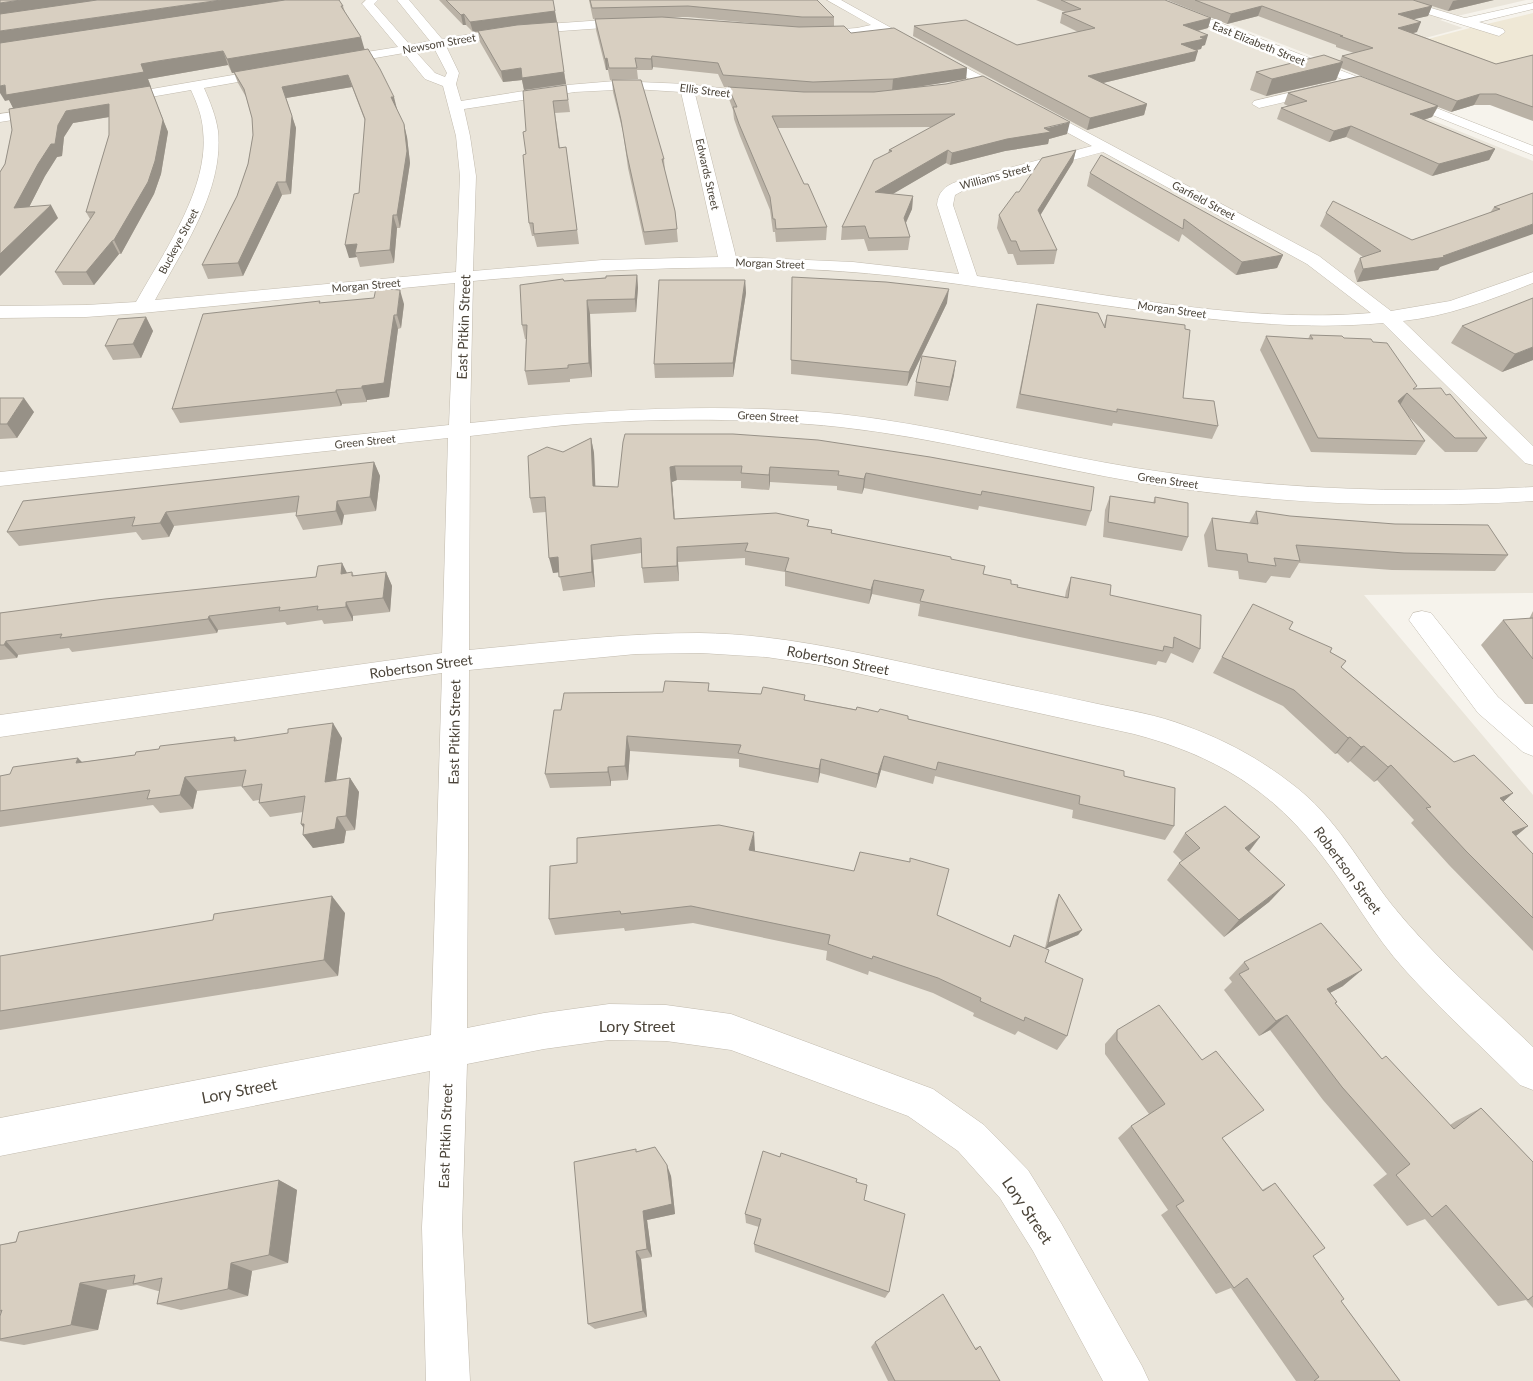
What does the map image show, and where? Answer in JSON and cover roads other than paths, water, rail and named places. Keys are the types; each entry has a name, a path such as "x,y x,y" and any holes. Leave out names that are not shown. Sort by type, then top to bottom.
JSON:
{"street":[{"path":"372,0 368,4 430,76 452,95"},
{"name":"East Pitkin Street","path":"403,0 431,32 448,60 453,73 452,95 463,136 468,176 459,430 448,1048 442,1228 448,1381"},
{"path":"833,0 899,36"},
{"name":"East Elizabeth Street","path":"1152,0 1533,151"},
{"path":"1393,0 1452,20 1465,21 1499,32"},
{"path":"1465,21 1533,6"},
{"name":"Newsom Street","path":"318,64 437,43 543,28 642,22"},
{"path":"799,34 839,34 882,26"},
{"name":"Garfield Street","path":"916,45 1290,246 1346,284 1388,317 1533,458"},
{"path":"108,100 290,69"},
{"path":"1258,104 1355,81"},
{"path":"962,87 984,82"},
{"name":"Buckeye Street","path":"142,307 189,223 202,194 210,168 212,144 210,122 205,103 196,85"},
{"name":"Ellis Street","path":"452,95 638,85 687,88 777,98"},
{"name":"Edwards Street","path":"687,88 728,261"},
{"path":"0,118 59,108"},
{"name":"Williams Street","path":"970,281 945,204 944,198 948,192 962,184 1106,147"},
{"name":"Morgan Street","path":"0,312 86,311 465,276 619,264 728,261 852,267 970,281 1207,314 1263,319 1346,320 1388,317 1445,308 1473,301 1533,277"},
{"name":"Green Street","path":"0,479 576,418 650,414 724,414 797,417 901,429 976,442 1085,466 1212,486 1286,493 1377,498 1484,497 1533,494"},
{"path":"1422,620 1488,705 1533,744"},
{"name":"Robertson Street","path":"0,726 455,661 636,644 701,643 766,647 820,655 1177,734 1219,752 1254,771 1286,795 1309,817 1335,848 1379,914 1417,959 1533,1072"},
{"name":"Lory Street","path":"0,1137 448,1048 608,1022 666,1023 731,1032 920,1102 971,1138 1014,1184 1047,1237 1127,1381"}]}
